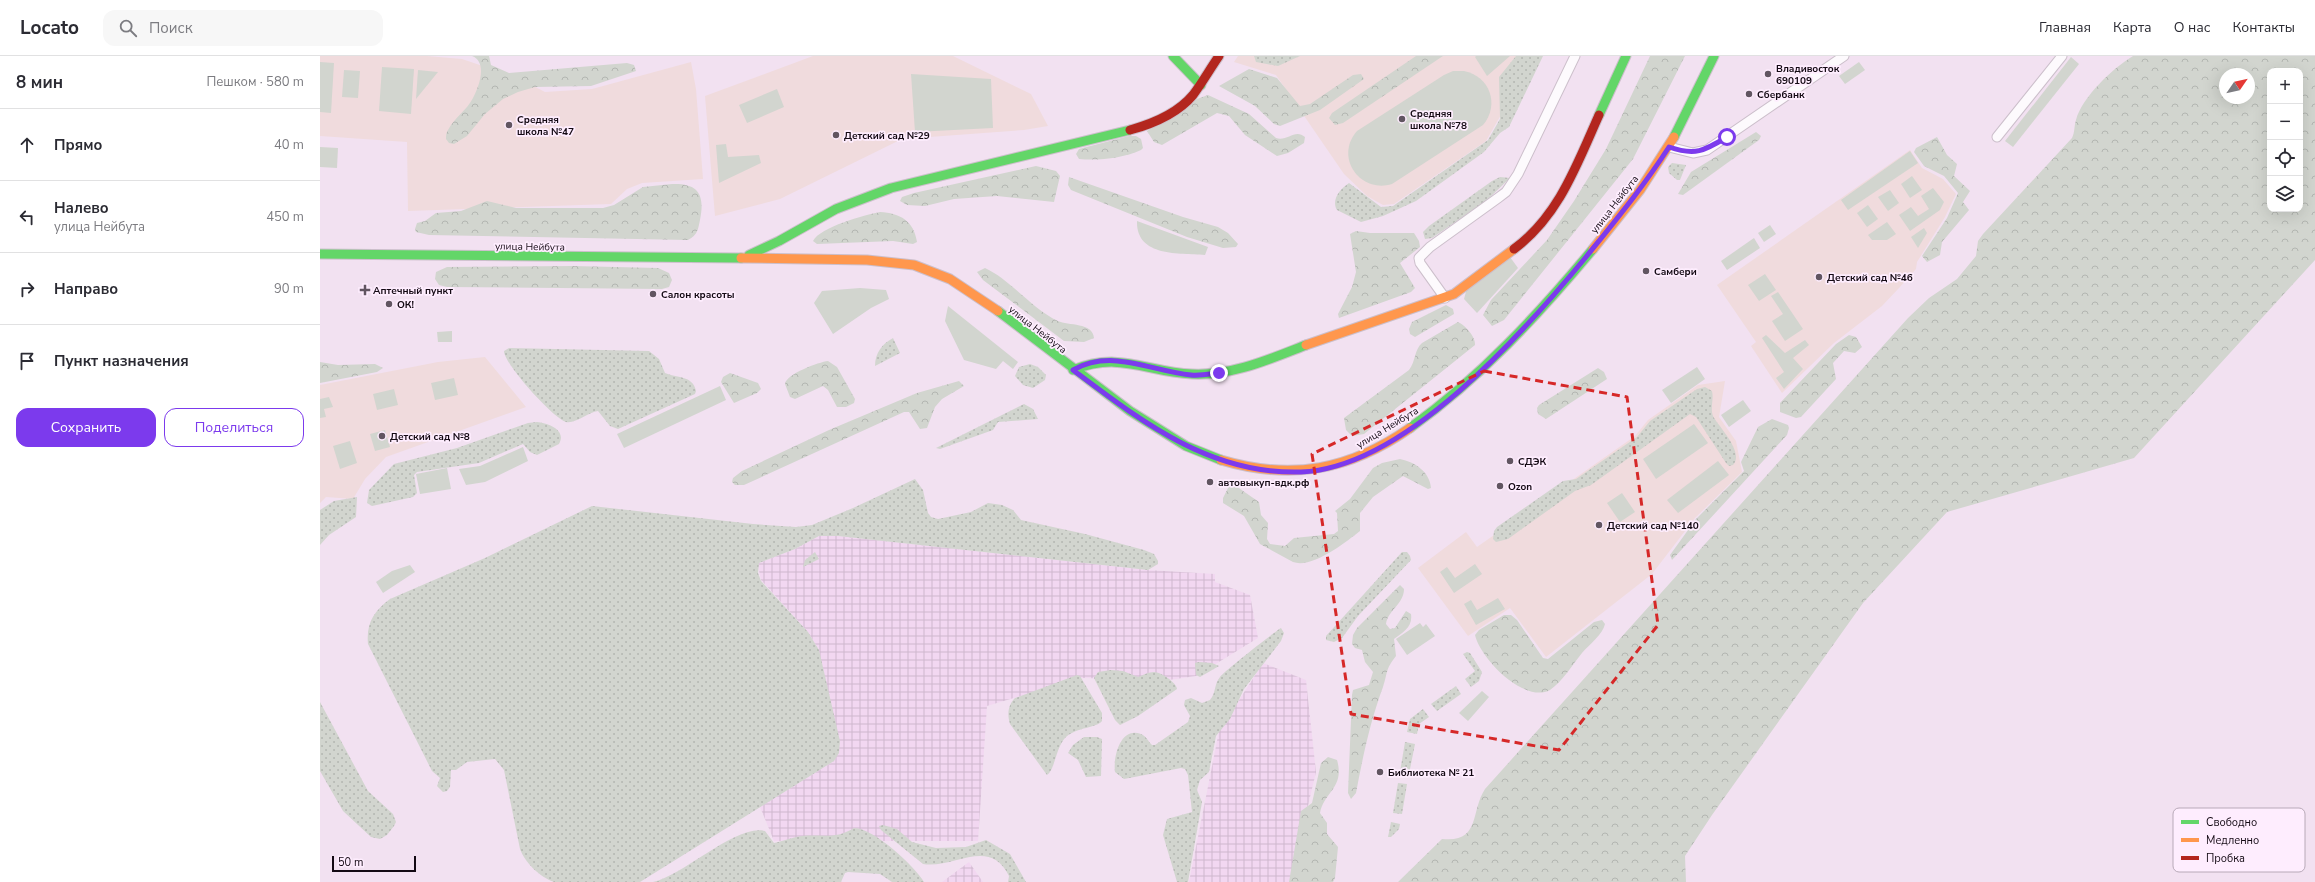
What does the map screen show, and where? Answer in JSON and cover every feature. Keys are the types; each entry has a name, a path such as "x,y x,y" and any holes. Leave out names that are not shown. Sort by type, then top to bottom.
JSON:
{"main road":[{"path":"1173,56 1201,85"},
{"name":"улица Нейбута","path":"741,258 759,252 836,210 891,188 1138,128 1160,119 1180,106 1201,85 1219,56"},
{"path":"1073,370 1088,362 1105,359 1191,375 1219,373 1279,354 1390,313 1445,298 1526,240 1561,198 1626,56"},
{"name":"улица Нейбута","path":"320,254 741,258 906,262 923,267 966,289 1127,409 1180,443 1224,462 1262,469 1302,472 1346,463 1369,454 1439,408 1498,355 1538,314 1644,184 1669,147 1714,56"}],"street":[{"path":"1445,298 1420,263 1419,258 1430,247 1506,192 1518,174 1575,56"},
{"path":"1669,147 1693,152 1706,150 1844,56"},
{"path":"1997,137 2062,56"}],"highlighted area":[{"path":"1484,371 1627,397 1658,625 1559,750 1351,714 1312,454"}],"shaded area":[{"name":"Средняя школа №47","path":"320,56 427,56 462,59 518,78 545,92 592,89 691,62 696,89 703,179 642,183 627,189 611,204 408,211 407,142 320,136"},
{"name":"Детский сад №29","path":"813,56 953,56 1031,94 1048,126 1024,130 902,139 780,199 715,216 705,96"},
{"name":"Средняя школа №78","path":"1238,56 1527,56 1506,106 1486,141 1394,204 1383,205 1367,196 1344,174 1276,75 1234,62"},
{"name":"Детский сад №46","path":"1910,150 1922,168 1943,179 1956,194 1945,217 1917,262 1916,269 1899,288 1882,306 1834,343 1782,393 1751,346 1756,342 1717,285"},
{"name":"Детский сад №8","path":"485,357 526,407 386,457 365,479 353,499 326,497 320,503 320,385 438,362"},
{"name":"Детский сад №140","path":"1725,381 1719,417 1736,441 1742,472 1695,518 1652,574 1546,657 1510,608 1468,636 1418,568 1466,532 1477,547 1635,436 1648,420 1698,385"},
{"path":"819,536 838,536 1148,570 1215,574 1215,582 1250,595 1258,638 1196,676 1169,680 1082,678 987,706 978,841 774,841 760,807 834,761 819,650 808,632 761,580 758,566 759,563 795,549"},
{"path":"1263,663 1306,680 1316,772 1290,882 1189,882 1219,731"},
{"path":"969,862 983,882 942,882"}],"green space":[{"path":"472,56 489,56 491,65 509,73 627,63 634,65 636,71 591,86 535,87 518,92 503,99 485,114 467,136 454,144 449,143 446,139 447,131 470,102 480,81 480,64 477,59"},
{"path":"1254,56 1300,56 1278,66 1256,62"},
{"path":"1416,56 1443,56 1343,123 1335,125 1329,118 1332,113"},
{"path":"1510,56 1487,76 1475,57"},
{"path":"1516,56 1543,56 1509,127 1500,133 1484,152 1416,201 1383,216 1361,222 1337,210 1335,202 1337,195 1342,188 1349,183 1381,207 1393,206 1488,140 1500,119 1499,77"},
{"path":"1650,56 1685,56 1633,159 1504,320 1492,326 1483,315 1491,300 1547,240 1574,201 1606,149"},
{"path":"2133,56 2315,56 2315,260 2134,458 1947,512 1863,603 1712,815 1685,856 1686,882 1398,882 1442,839 1454,839 1463,836 1469,831 1480,798 1485,789 1908,318 1929,298 1957,279 1976,256 1978,241 1983,234 2072,138 2079,111 2091,93 2116,68"},
{"path":"2071,57 2079,64 2013,147 2005,141"},
{"path":"320,62 334,63 331,113 320,112"},
{"path":"1859,62 1865,70 1845,84 1839,76"},
{"path":"382,67 414,69 411,114 379,111"},
{"path":"1249,69 1277,78 1300,106 1310,104 1353,75 1361,74 1364,79 1320,110 1280,126 1274,124 1255,106 1219,86"},
{"path":"344,70 360,71 358,98 342,97"},
{"path":"418,70 438,72 416,99"},
{"path":"1453,71 1464,71 1473,74 1480,79 1490,92 1491,109 1483,125 1392,184 1380,186 1370,184 1354,171 1348,152 1351,141 1357,131 1444,75"},
{"path":"911,74 991,79 993,128 915,132"},
{"path":"777,89 784,107 747,123 739,105"},
{"path":"1208,95 1249,114 1276,138 1280,139 1298,134 1305,137 1304,143 1288,153 1277,156 1245,135 1229,116 1217,113 1162,145 1154,142 1147,131 1197,99"},
{"path":"1756,132 1761,136 1759,140 1683,195 1678,194 1691,172"},
{"path":"1129,136 1136,136 1141,139 1143,148 1141,150 1119,157 1086,160 1079,159 1076,154 1079,149"},
{"path":"1937,137 1947,155 1957,164 1954,176 1970,191 1963,202 1969,210 1942,242 1940,255 1927,262 1922,256 1947,218 1958,193 1944,176 1924,166 1914,152 1916,148"},
{"path":"726,144 728,157 759,155 761,163 719,183 716,145"},
{"path":"320,147 338,148 337,168 320,167"},
{"path":"1910,151 1918,163 1848,210 1841,200"},
{"path":"1672,163 1686,165 1680,180 1677,180 1669,173 1668,167"},
{"path":"1036,166 1056,171 1060,176 1054,202 997,196 954,199 925,206 907,205 900,201 902,197 914,193"},
{"path":"1912,176 1922,190 1910,198 1901,184"},
{"path":"1069,177 1183,217 1218,227 1228,233 1238,244 1236,247 1223,248 1187,237 1071,190 1068,185"},
{"path":"1500,177 1510,178 1486,201 1432,238 1425,239 1423,232 1429,226 1492,181"},
{"path":"681,184 694,188 698,192 702,204 698,229 696,234 688,240 429,235 416,232 415,229 417,223 425,221 436,213 461,211 487,201 516,208 603,208 614,205 643,187"},
{"path":"1933,188 1944,202 1940,210 1910,231 1899,215 1911,207 1918,216 1929,209 1921,196"},
{"path":"1890,190 1899,203 1888,211 1878,197"},
{"path":"1868,205 1878,219 1867,227 1857,213"},
{"path":"880,212 894,214 905,220 913,229 917,242 913,244 893,241 817,244 813,241 817,236 833,226"},
{"path":"1137,221 1208,247 1205,255 1172,253 1151,247 1144,241 1139,233"},
{"path":"1887,222 1896,234 1887,240 1872,240 1868,235"},
{"path":"1770,225 1776,234 1764,242 1758,233"},
{"path":"1924,228 1927,233 1918,248 1911,237"},
{"path":"1356,231 1370,233 1414,233 1419,241 1420,247 1400,263 1415,288 1411,292 1339,318 1338,314 1352,287 1356,272 1350,234"},
{"path":"1754,238 1760,248 1727,270 1721,261"},
{"path":"1510,257 1518,268 1477,313 1464,299 1467,288"},
{"path":"573,266 658,268 669,273 672,280 669,287 662,289 447,287 439,285 435,279 436,272 447,267"},
{"path":"985,268 995,273 1048,316 1062,323 1085,327 1093,333 1094,338 1084,342 1064,341 983,280 977,272"},
{"path":"1765,274 1776,290 1759,301 1748,285"},
{"path":"860,288 886,290 889,299 871,308 833,334 814,303 822,291"},
{"path":"1778,292 1803,329 1785,341 1772,321 1783,314 1771,296"},
{"path":"1446,305 1453,309 1454,314 1415,337 1410,334 1409,329 1412,322"},
{"path":"948,306 1018,362 1013,369 1003,361 996,369 964,360 945,321"},
{"path":"1458,322 1470,332 1474,338 1475,345 1364,434 1352,436 1346,430 1344,418 1409,370 1419,346 1422,343"},
{"path":"452,331 452,342 438,342 437,332"},
{"path":"1766,335 1785,353 1805,340 1809,345 1793,358 1803,369 1784,389 1776,378 1784,372 1762,338"},
{"path":"1849,335 1856,337 1862,347 1855,353 1844,351 1833,363 1836,379 1801,417 1796,418 1780,412 1780,403 1836,344"},
{"path":"893,338 900,353 875,366 876,357 880,349"},
{"path":"509,348 649,351 659,359 665,373 688,380 694,386 696,391 695,394 618,429 610,426 598,411 590,413 578,420 566,422 551,411 520,378 506,358 504,351"},
{"path":"828,361 837,367 855,399 854,403 846,407 837,407 828,390 823,386 795,399 790,397 785,384 791,376 804,369"},
{"path":"320,362 338,365 375,364 383,368 377,372 320,383"},
{"path":"1030,364 1038,367 1046,375 1045,380 1033,388 1023,385 1015,376 1019,367"},
{"path":"1697,367 1705,379 1671,403 1662,390"},
{"path":"1598,368 1604,372 1607,379 1546,419 1538,414 1537,408 1539,405"},
{"path":"730,373 758,383 761,389 757,393 734,403 721,382 723,377"},
{"path":"454,378 458,395 435,400 431,383"},
{"path":"959,381 964,386 942,399 935,407 927,428 920,429 909,412 904,412 744,485 735,485 732,482 733,478 742,471 829,430 917,393"},
{"path":"720,386 726,400 624,448 617,434"},
{"path":"1705,387 1712,391 1713,416 1729,439 1736,453 1736,460 1733,465 1729,466 1726,463 1696,417 1690,414 1591,485 1575,491 1508,539 1496,542 1493,539 1494,531 1497,527 1563,481 1576,479 1637,437 1650,421 1697,389"},
{"path":"394,389 398,405 377,410 373,394"},
{"path":"329,397 333,407 324,409 326,417 320,418 320,399"},
{"path":"1743,400 1751,411 1729,427 1721,415"},
{"path":"1024,404 1033,409 1038,419 998,422 993,430 940,449 936,448"},
{"path":"1772,419 1788,425 1789,428 1787,435 1672,560 1670,555 1696,519 1744,471 1741,462 1758,427"},
{"path":"537,422 551,426 558,431 561,439 559,444 537,455 530,452 523,444 479,463 417,472 414,475 417,493 413,497 372,506 367,503 369,490 394,464 457,448 528,423"},
{"path":"1694,424 1708,443 1656,479 1643,459"},
{"path":"385,430 390,447 375,451 370,434"},
{"path":"350,441 357,463 340,469 333,446"},
{"path":"523,447 528,461 485,482 466,485 459,469 480,466"},
{"path":"1400,459 1406,460 1421,469 1428,477 1431,488 1428,489 1403,476 1373,497 1360,513 1360,531 1328,553 1310,562 1293,562 1260,544 1244,516 1223,503 1223,498 1230,484 1233,484 1259,502 1261,515 1268,523 1267,539 1270,544 1285,546 1294,538 1334,534 1338,531 1337,513 1335,511 1350,499 1373,468 1382,463"},
{"path":"1718,461 1729,475 1678,513 1667,500"},
{"path":"447,468 451,489 420,494 416,474"},
{"path":"915,479 923,490 928,513 931,517 938,519 971,512 988,503 1002,505 1013,510 1021,520 1085,534 1144,550 1154,554 1158,564 1148,570 838,536 819,536 795,549 759,563 758,573 761,581 808,632 819,650 840,741 839,753 834,761 640,882 554,882 538,873 525,859 520,849 504,770 495,759 467,762 456,770 451,770 450,787 447,791 443,792 437,786 440,778 432,771 368,644 368,630 372,618 375,613 390,599 485,558 592,506 753,524 796,527 812,525"},
{"path":"1622,493 1635,512 1620,522 1607,503"},
{"path":"357,497 356,517 329,535 320,545 320,510 334,501"},
{"path":"815,552 819,559 803,567 805,560"},
{"path":"1402,552 1407,552 1411,560 1358,616 1342,638 1334,642 1326,640 1326,636"},
{"path":"1475,564 1482,574 1454,593 1440,572 1447,567 1455,578"},
{"path":"410,565 415,572 383,593 376,582 392,571"},
{"path":"1400,585 1404,589 1403,594 1399,603 1387,619 1386,624 1390,629 1395,628 1406,611 1411,614 1411,619 1407,629 1394,639 1396,656 1387,671 1364,752 1356,793 1351,799 1348,793 1352,695 1353,690 1369,685 1373,672 1365,662 1362,650 1355,648 1352,644 1353,635 1357,628"},
{"path":"1498,598 1505,609 1476,625 1464,604 1471,600 1477,610"},
{"path":"1504,615 1511,615 1517,620 1543,658 1548,659 1594,622 1602,620 1605,624 1599,635 1582,653 1559,682 1550,690 1540,693 1528,691 1516,685 1494,666 1479,645 1475,635 1479,630"},
{"path":"1420,623 1423,627 1426,624 1435,636 1407,655 1396,639"},
{"path":"1281,628 1284,633 1281,641 1244,689 1230,719 1216,736 1209,772 1200,780 1197,790 1202,802 1188,882 1177,882 1163,835 1167,819 1192,812 1188,775 1185,769 1181,768 1124,779 1115,772 1115,759 1119,745 1128,735 1134,733 1143,735 1152,745 1155,745 1188,722 1190,716 1184,705 1185,700 1191,698 1202,703 1210,700 1218,680 1223,674 1250,651"},
{"path":"1467,652 1470,653 1482,672 1479,681 1471,687 1465,679 1475,671 1463,654"},
{"path":"1195,663 1212,663 1219,666 1200,677 1196,675"},
{"path":"1111,670 1123,671 1138,677 1150,672 1157,672 1172,681 1177,689 1138,716 1120,725 1115,720 1094,678 1098,672"},
{"path":"1077,675 1080,676 1102,713 1102,721 1096,725 1076,731 1066,737 1060,746 1050,772 1047,775 1010,724 1008,713 1015,698"},
{"path":"1456,686 1461,694 1437,711 1431,704"},
{"path":"1482,691 1489,697 1468,721 1459,713"},
{"path":"320,702 368,791 393,814 396,822 394,826 387,835 380,839 371,837 343,811 320,771"},
{"path":"1423,709 1429,717 1419,724 1417,734 1407,732 1410,719"},
{"path":"1084,737 1097,737 1102,739 1101,776 1086,777 1078,760 1068,753 1073,745"},
{"path":"1405,742 1415,744 1409,774 1400,772"},
{"path":"1328,757 1337,760 1339,769 1338,777 1336,784 1322,806 1320,813 1327,823 1327,834 1338,847 1335,878 1333,882 1289,882 1301,811 1312,803 1321,763"},
{"path":"1398,783 1407,784 1402,814 1393,813"},
{"path":"1391,822 1400,824 1399,829 1391,837 1388,837"},
{"path":"883,825 897,829 912,842 936,848 966,847 986,840 1010,854 1026,882 1008,882 1009,876 1001,864 992,858 982,856 935,864 923,864 881,830 879,826"},
{"path":"854,828 862,829 882,840 912,867 924,882 892,882 880,874 848,872 845,873 841,882 653,882 679,871 725,842 739,835 753,831 765,831 774,843 802,836 828,836 840,834"}],"traffic: fast":[{"path":"1173,56 1201,85"},
{"path":"1599,115 1626,56"},
{"path":"1674,137 1714,56"},
{"path":"749,255 779,241 836,209 891,188 1130,130"},
{"path":"1410,428 1436,409 1484,367 1551,298 1593,249"},
{"path":"320,254 741,258"},
{"path":"998,311 1130,411 1186,446 1221,460"},
{"path":"1073,370 1105,362 1119,362 1161,370 1192,374 1207,374 1250,366 1306,345"}],"traffic: slow":[{"path":"1593,249 1640,190 1674,137"},
{"path":"1306,345 1454,294 1514,249"},
{"path":"741,258 867,260 914,265 950,279 998,311"},
{"path":"1221,460 1272,470 1320,468 1365,454 1410,428"}],"traffic: jam":[{"path":"1130,130 1156,121 1180,107 1200,86 1219,56"},
{"path":"1514,249 1530,236 1555,205 1574,170 1599,115"}],"place":[{"name":"Владивосток 690109","path":"1768,74"},
{"name":"Сбербанк","path":"1749,94"},
{"name":"Средняя школа №78","path":"1402,119"},
{"name":"Средняя школа №47","path":"509,125"},
{"name":"Детский сад №29","path":"836,135"},
{"name":"Самбери","path":"1646,271"},
{"name":"Детский сад №46","path":"1819,277"},
{"name":"Аптечный пункт","path":"365,290"},
{"name":"Салон красоты","path":"653,294"},
{"name":"ОК!","path":"389,304"},
{"name":"Детский сад №8","path":"382,436"},
{"name":"СДЭК","path":"1510,461"},
{"name":"автовыкуп-вдк.рф","path":"1210,482"},
{"name":"Ozon","path":"1500,486"},
{"name":"Детский сад №140","path":"1599,525"},
{"name":"Библиотека № 21","path":"1380,772"}],"route":[{"path":"1219,373 1191,375 1105,359 1088,362 1073,370 1127,409 1180,443 1200,453 1224,462 1262,469 1302,472 1346,463 1369,454 1439,408 1474,378 1519,335 1560,289 1636,195 1652,174 1669,147 1683,152 1699,152 1706,150 1727,137"}]}
